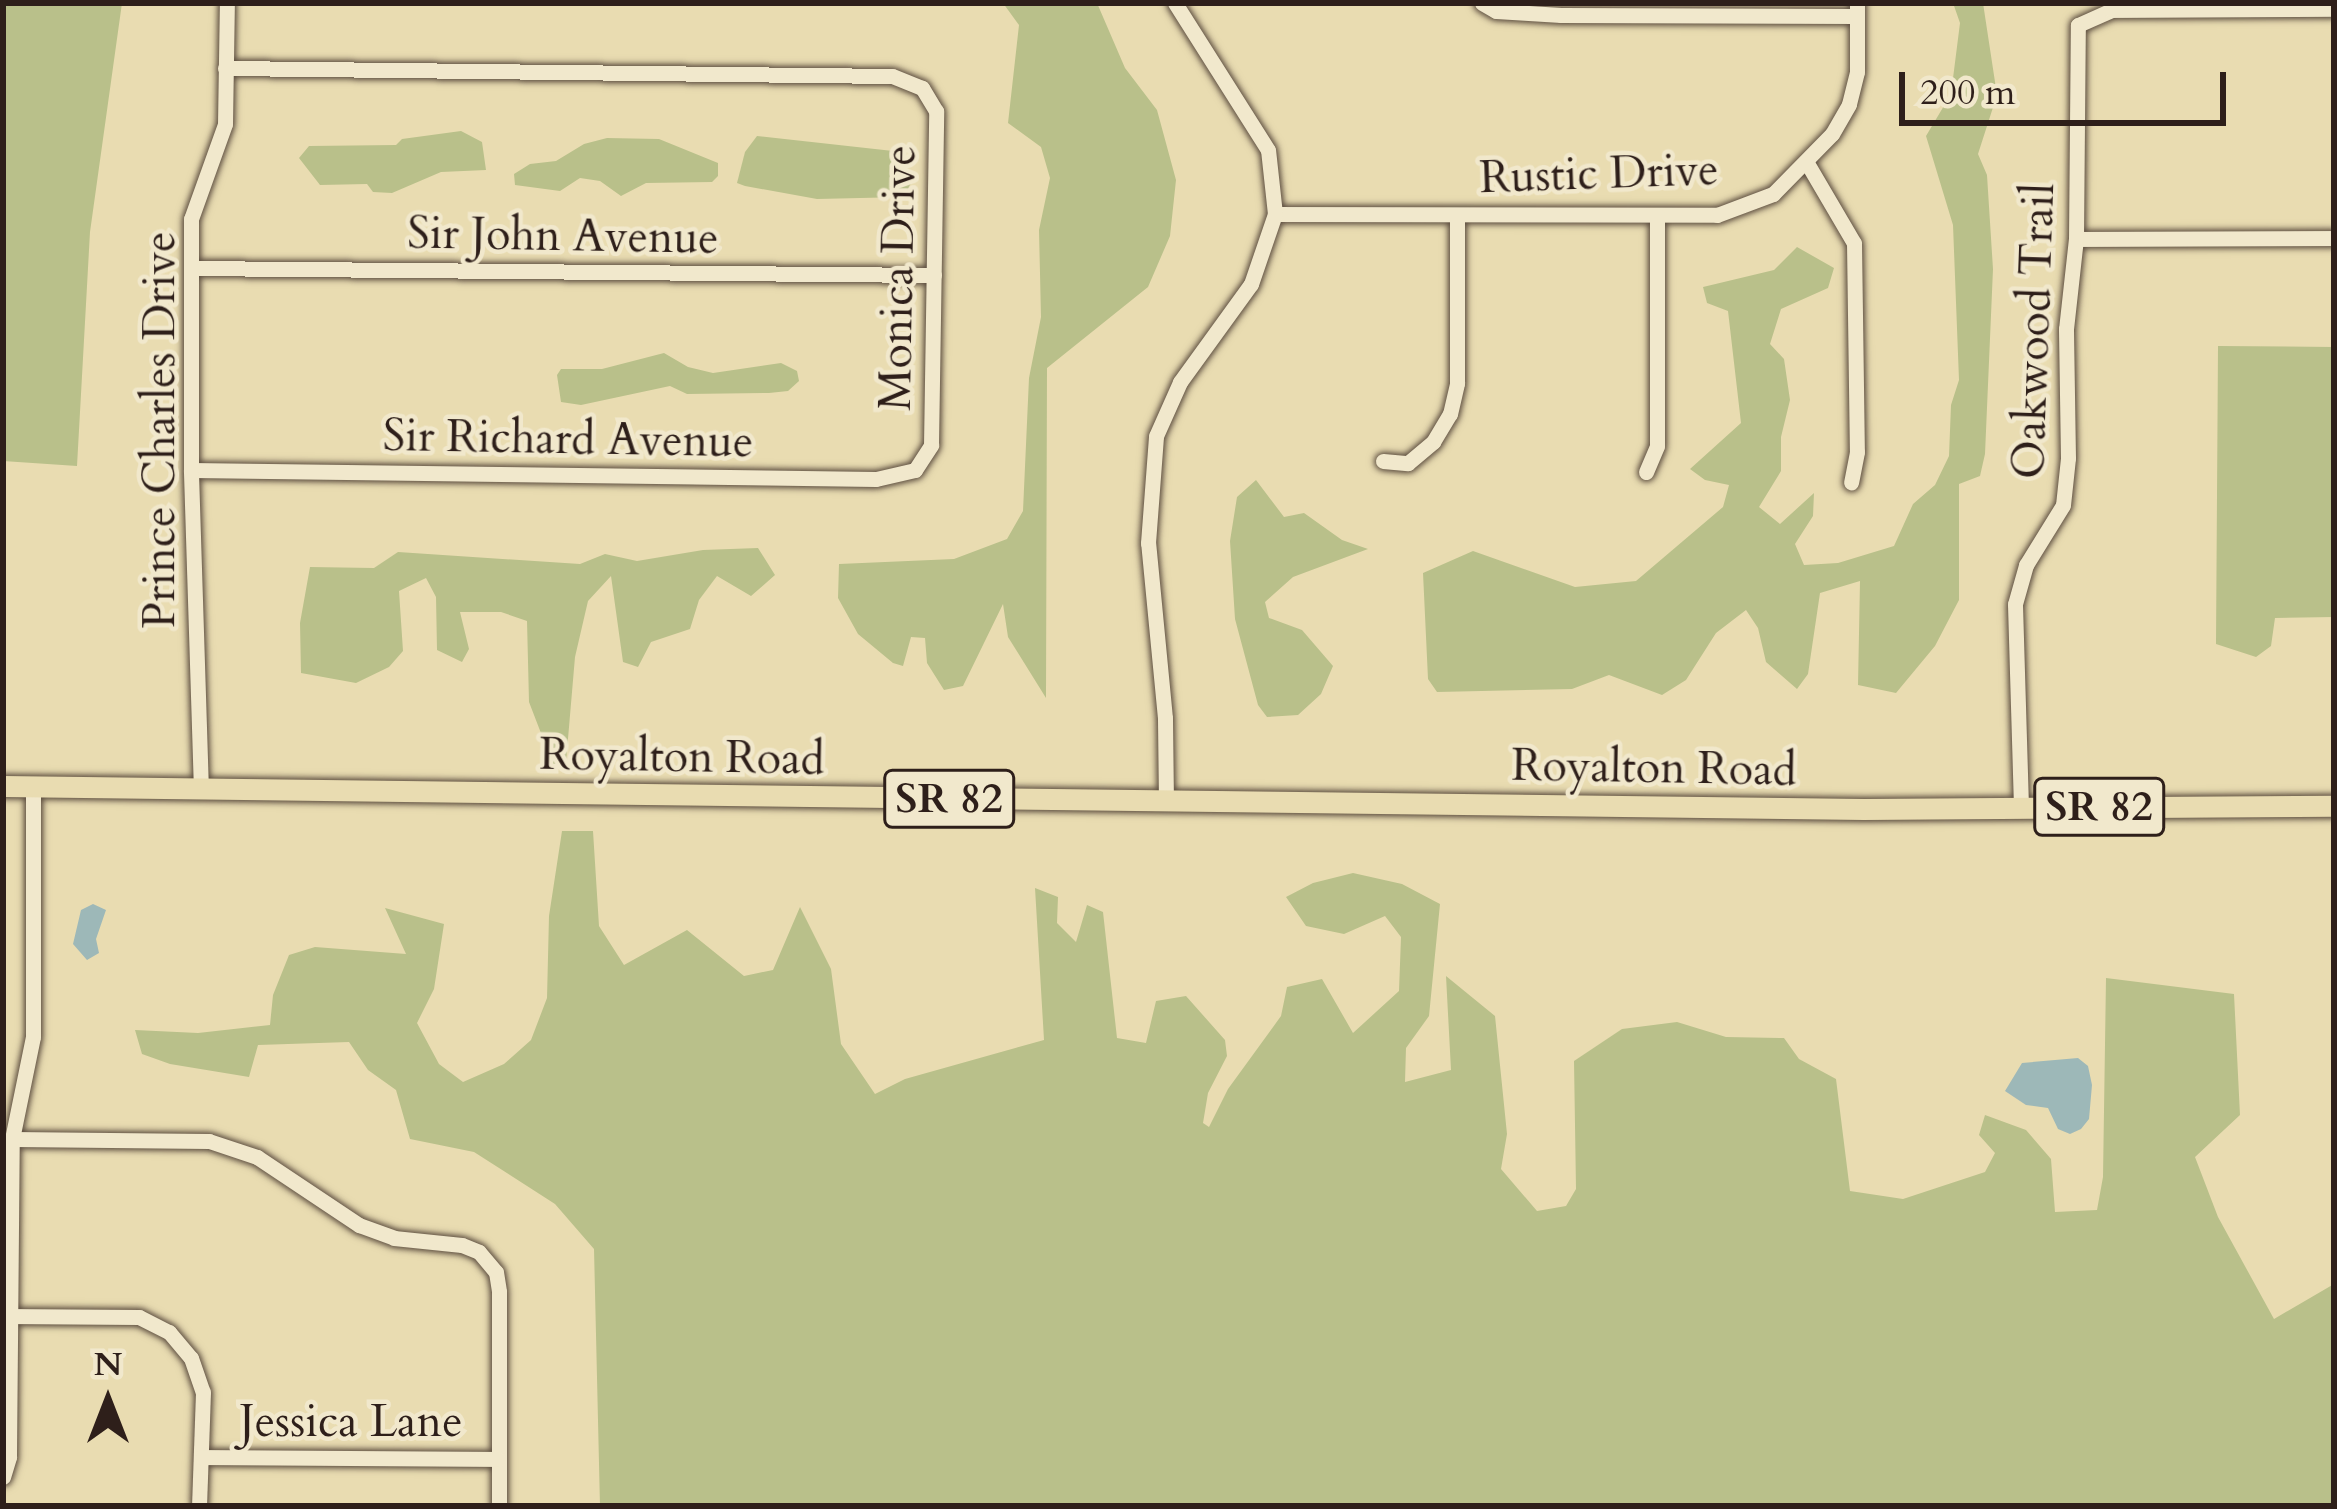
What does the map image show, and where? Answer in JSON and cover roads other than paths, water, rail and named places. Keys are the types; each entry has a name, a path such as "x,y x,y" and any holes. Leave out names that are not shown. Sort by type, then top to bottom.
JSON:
{"main road":[{"name":"Royalton Road","path":"3,786 1166,802 2021,807"},
{"name":"SR 82","path":"2021,807 2334,806"}],"street":[{"name":"Prince Charles Drive","path":"201,791 190,470 190,219 212,172 225,124 227,3"},
{"path":"1166,802 1165,718 1148,543 1156,436 1180,382 1251,284 1276,214 1268,149 1175,3"},
{"path":"1482,3 1496,11 1561,15 1857,9"},
{"name":"Rustic Drive","path":"1276,214 1717,215 1773,194 1807,163 1849,104 1857,72 1857,9"},
{"name":"Oakwood Trail","path":"2021,807 2015,604 2026,565 2063,505 2068,458 2066,329 2075,239 2078,25 2111,10 2334,9"},
{"name":"Monica Drive","path":"225,68 892,76 922,88 936,111 932,445"},
{"path":"1807,163 1854,243 1857,452 1851,482"},
{"path":"1383,461 1408,463 1433,442 1450,414 1457,383 1457,215"},
{"path":"1646,472 1657,446 1657,215"},
{"path":"2075,239 2334,238"},
{"name":"Sir John Avenue","path":"191,268 934,275"},
{"name":"Sir Richard Avenue","path":"190,470 876,478 915,470 932,445"},
{"path":"3,1478 9,1457 6,1317 12,1139 34,1036 34,786"},
{"path":"12,1139 209,1141 257,1156 359,1225 394,1238 462,1245 479,1252 496,1271 499,1292 499,1506"},
{"path":"6,1317 139,1317 169,1332 190,1358 203,1392 199,1506"},
{"name":"Jessica Lane","path":"203,1457 498,1459"}],"water":[{"path":"93,904 106,910 96,939 99,953 87,960 73,944 81,910"},
{"path":"2078,1058 2088,1066 2092,1085 2089,1119 2070,1134 2058,1129 2048,1108 2026,1105 2005,1091 2022,1063"}]}
